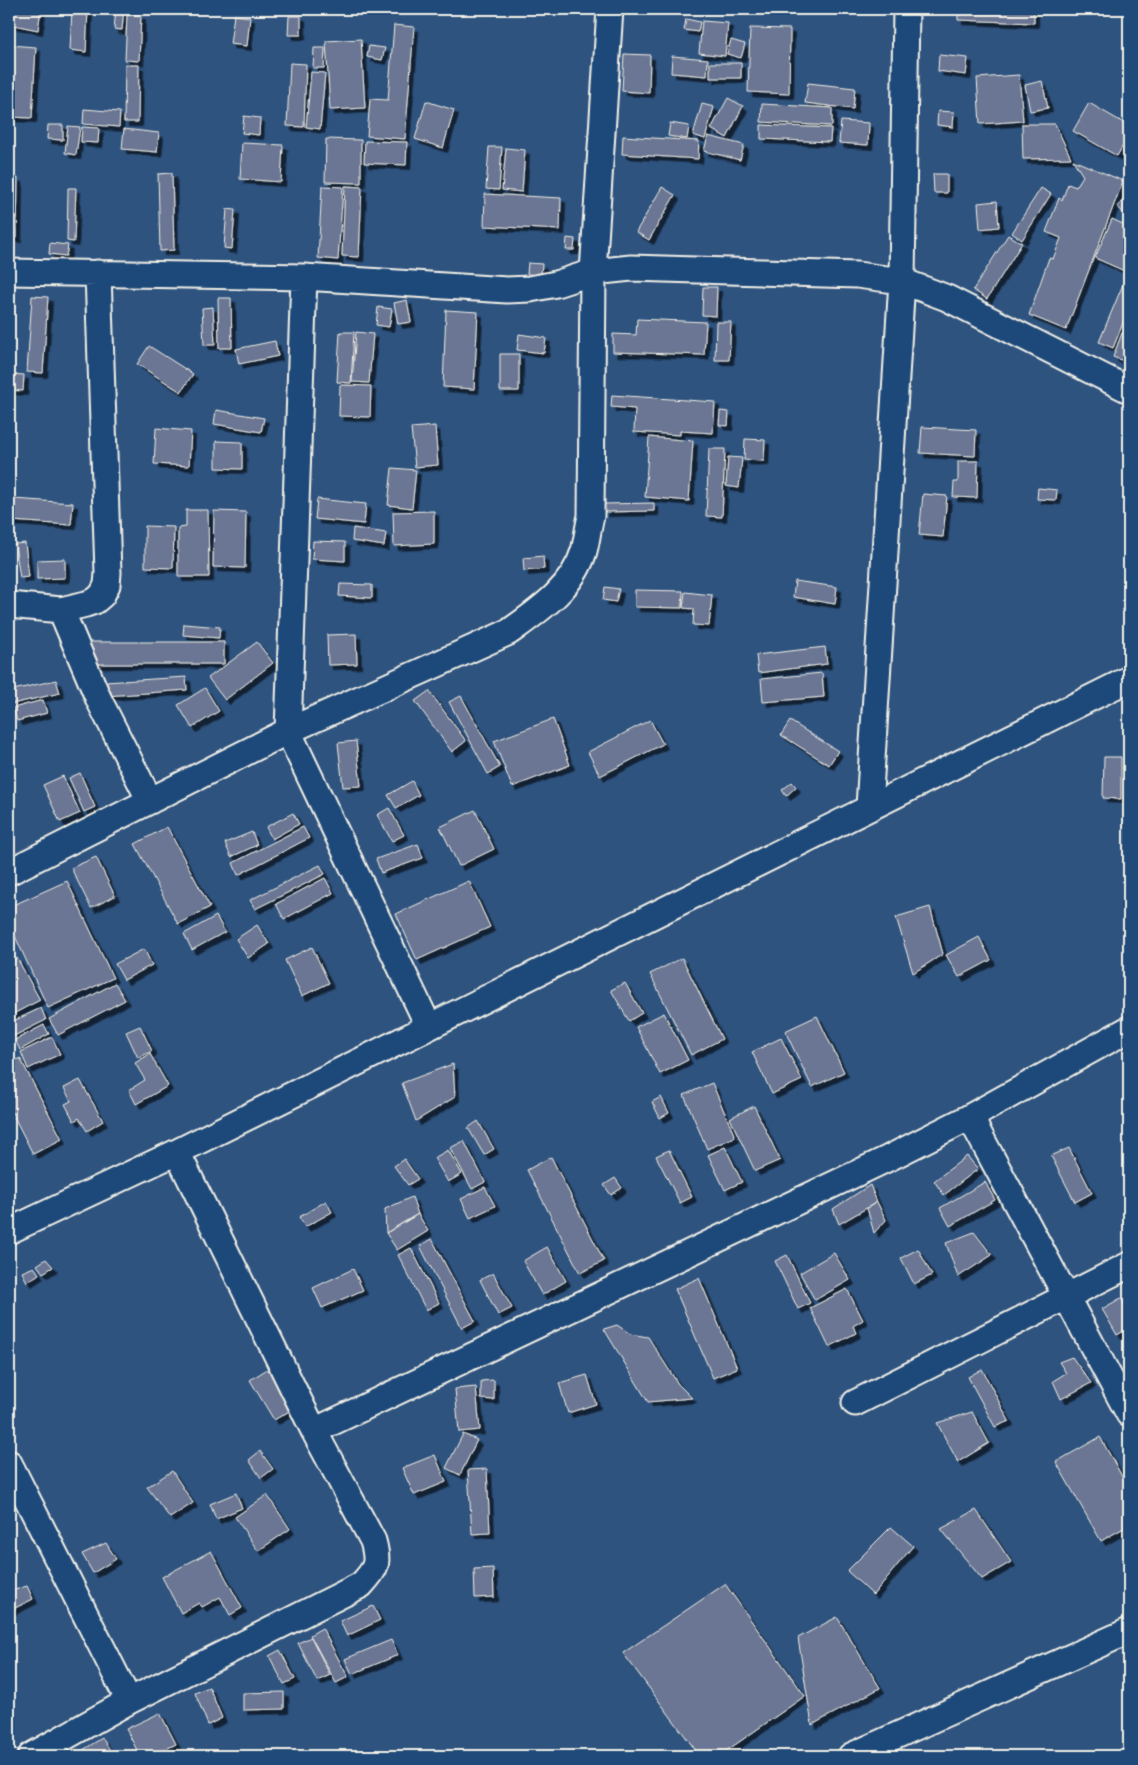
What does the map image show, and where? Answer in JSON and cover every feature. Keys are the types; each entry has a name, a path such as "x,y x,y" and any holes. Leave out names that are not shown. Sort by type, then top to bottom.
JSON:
{"street":[{"path":"9,872 288,731 508,632 540,610 568,582 583,553 591,516 593,272 610,9"},
{"path":"869,807 902,281 906,9"},
{"path":"9,272 304,277 507,290 530,289 556,284 593,272 632,268 857,275 902,281 947,298 1129,390"},
{"path":"9,605 61,610 95,601 104,590 108,573 98,274"},
{"path":"304,277 288,731 429,1027"},
{"path":"61,610 99,700 150,800"},
{"path":"9,1231 178,1152 1129,679"},
{"path":"314,1431 889,1158 970,1117 1129,1029"},
{"path":"970,1117 1129,1414"},
{"path":"31,1756 129,1701 361,1585 373,1572 377,1557 373,1541 314,1431 178,1152"},
{"path":"855,1402 1129,1265"},
{"path":"9,1463 129,1701"},
{"path":"851,1756 1129,1631"}],"building":[{"path":"11,9 41,9 38,30 9,24"},
{"path":"72,9 88,9 86,52 70,50"},
{"path":"116,9 124,9 122,30 114,29"},
{"path":"958,9 1034,9 1034,23 958,20"},
{"path":"127,15 141,15 139,61 125,60"},
{"path":"234,15 250,17 247,46 230,44"},
{"path":"289,16 301,16 301,35 288,35"},
{"path":"686,19 700,22 698,32 684,30"},
{"path":"702,21 728,23 725,56 699,53"},
{"path":"394,25 414,27 405,139 367,136 370,99 388,100"},
{"path":"750,28 790,29 789,94 748,92"},
{"path":"361,39 365,108 330,110 326,41"},
{"path":"731,40 745,44 741,58 727,54"},
{"path":"9,45 36,47 32,118 9,117"},
{"path":"369,46 385,48 382,60 367,57"},
{"path":"314,48 325,48 324,68 313,68"},
{"path":"624,54 650,55 649,93 622,91"},
{"path":"939,55 968,58 966,75 938,71"},
{"path":"672,56 708,59 707,76 671,73"},
{"path":"290,63 306,64 304,127 287,126"},
{"path":"710,63 741,63 741,78 710,78"},
{"path":"125,65 139,65 138,122 124,122"},
{"path":"311,72 325,73 320,129 306,127"},
{"path":"1019,75 1023,121 980,124 977,78"},
{"path":"1042,81 1048,108 1030,111 1025,85"},
{"path":"808,83 855,88 853,109 805,103"},
{"path":"728,98 743,106 727,138 711,129"},
{"path":"426,101 454,110 443,148 415,139"},
{"path":"1089,103 1129,126 1129,135 1117,156 1073,131"},
{"path":"702,104 714,107 705,139 693,135"},
{"path":"762,104 832,108 832,126 761,122"},
{"path":"84,109 120,112 119,127 83,124"},
{"path":"938,111 954,112 953,127 937,125"},
{"path":"244,116 260,118 259,135 242,133"},
{"path":"841,121 869,123 868,145 839,143"},
{"path":"670,123 689,126 687,139 668,136"},
{"path":"1022,124 1055,124 1071,158 1023,159"},
{"path":"48,125 63,125 63,140 47,139"},
{"path":"761,125 831,128 830,142 761,139"},
{"path":"68,126 80,127 76,155 65,153"},
{"path":"82,127 99,128 98,143 81,142"},
{"path":"124,129 159,133 157,152 122,149"},
{"path":"623,136 699,141 698,159 622,154"},
{"path":"708,136 744,145 740,160 704,151"},
{"path":"326,139 361,140 361,183 325,182"},
{"path":"365,141 407,142 406,165 364,163"},
{"path":"242,143 283,145 281,182 240,179"},
{"path":"489,147 502,147 499,190 486,189"},
{"path":"506,148 525,150 522,192 502,190"},
{"path":"1073,160 1123,181 1066,330 1029,315 1049,258 1053,259 1061,238 1046,232 1059,198 1062,200 1068,184 1076,187 1083,176"},
{"path":"172,173 174,250 160,251 158,174"},
{"path":"933,174 947,174 947,193 934,193"},
{"path":"9,178 18,178 17,238 9,237"},
{"path":"322,186 343,187 338,260 318,258"},
{"path":"345,186 362,187 359,257 342,256"},
{"path":"662,187 675,195 649,240 636,232"},
{"path":"68,188 76,188 74,242 67,241"},
{"path":"1041,188 1051,194 1022,240 1012,233"},
{"path":"485,194 561,198 560,230 484,226"},
{"path":"1127,196 1129,199 1129,219 1117,206"},
{"path":"997,201 999,227 980,229 978,203"},
{"path":"227,209 235,210 232,249 224,248"},
{"path":"1112,219 1129,227 1129,273 1095,258"},
{"path":"1008,235 1022,243 987,299 973,290"},
{"path":"567,238 575,239 574,250 566,250"},
{"path":"50,243 68,245 66,256 49,254"},
{"path":"528,263 542,264 541,275 527,274"},
{"path":"1126,277 1129,278 1129,308 1113,348 1099,342"},
{"path":"703,287 717,287 716,316 702,315"},
{"path":"32,296 48,297 43,373 27,372"},
{"path":"218,298 231,298 232,348 219,348"},
{"path":"407,300 411,322 398,324 394,303"},
{"path":"213,307 215,345 204,345 202,308"},
{"path":"378,307 392,309 389,327 376,325"},
{"path":"446,310 478,312 474,389 443,387"},
{"path":"637,319 706,322 704,355 613,352 613,334 636,335"},
{"path":"716,322 731,322 729,360 715,360"},
{"path":"340,332 354,332 351,383 337,382"},
{"path":"356,332 373,334 369,383 352,382"},
{"path":"1122,333 1129,336 1129,363 1113,357"},
{"path":"519,334 546,338 544,353 517,350"},
{"path":"275,341 278,356 239,364 236,349"},
{"path":"149,346 193,374 181,392 137,364"},
{"path":"500,354 519,354 519,391 500,391"},
{"path":"9,374 24,375 23,391 9,390"},
{"path":"340,385 371,386 370,417 339,416"},
{"path":"612,395 715,402 713,433 680,431 680,435 634,432 635,409 611,407"},
{"path":"216,410 264,418 261,432 214,424"},
{"path":"720,411 729,412 728,426 719,425"},
{"path":"435,426 438,465 415,467 411,428"},
{"path":"922,427 976,430 975,456 920,453"},
{"path":"156,428 191,431 189,466 154,464"},
{"path":"649,437 693,441 689,501 645,497"},
{"path":"745,439 765,440 764,461 744,460"},
{"path":"216,441 242,442 242,469 216,468"},
{"path":"709,449 725,449 722,517 706,516"},
{"path":"728,457 742,458 739,488 726,486"},
{"path":"958,461 978,461 977,498 953,497 954,482 958,482"},
{"path":"392,468 416,470 412,508 388,505"},
{"path":"1038,488 1057,490 1056,500 1037,499"},
{"path":"923,494 947,496 943,537 919,535"},
{"path":"13,499 73,503 71,525 11,521"},
{"path":"317,499 366,504 364,524 315,519"},
{"path":"654,503 654,511 604,512 604,504"},
{"path":"186,510 208,510 209,577 178,577 178,528 186,527"},
{"path":"214,511 246,512 245,568 213,567"},
{"path":"434,511 434,544 394,546 393,512"},
{"path":"145,526 174,527 173,568 145,567"},
{"path":"353,528 386,533 384,546 352,541"},
{"path":"313,541 345,542 345,561 312,559"},
{"path":"25,543 29,577 20,578 15,544"},
{"path":"543,556 544,569 524,571 523,558"},
{"path":"65,559 65,578 37,579 37,560"},
{"path":"795,581 837,587 835,604 793,597"},
{"path":"340,584 372,585 372,598 339,596"},
{"path":"605,587 619,589 616,602 603,600"},
{"path":"635,590 683,591 682,608 635,607"},
{"path":"685,592 712,595 709,626 693,625 694,609 683,608"},
{"path":"184,624 220,627 219,638 183,635"},
{"path":"356,634 357,664 328,665 327,635"},
{"path":"88,642 224,642 224,664 88,664"},
{"path":"257,642 273,663 225,700 208,678"},
{"path":"825,647 827,664 758,673 756,655"},
{"path":"822,673 824,697 763,702 761,679"},
{"path":"186,677 187,690 106,696 105,682"},
{"path":"56,680 60,693 12,704 9,691"},
{"path":"205,688 219,711 192,728 178,705"},
{"path":"429,691 466,741 452,752 415,701"},
{"path":"461,696 500,767 488,774 449,702"},
{"path":"43,700 47,713 17,721 13,708"},
{"path":"553,719 570,765 512,787 494,741"},
{"path":"650,720 663,744 600,776 588,752"},
{"path":"790,721 838,751 829,765 781,735"},
{"path":"356,741 361,786 343,787 338,743"},
{"path":"1104,757 1121,757 1121,799 1103,798"},
{"path":"80,773 95,807 84,812 69,778"},
{"path":"63,776 80,813 60,822 43,785"},
{"path":"412,781 419,795 396,808 388,795"},
{"path":"792,782 796,787 786,796 782,790"},
{"path":"389,808 404,835 392,841 377,815"},
{"path":"475,810 494,849 459,866 440,827"},
{"path":"293,813 299,824 272,839 266,827"},
{"path":"167,827 210,907 178,924 135,844"},
{"path":"303,827 309,838 238,875 233,863"},
{"path":"252,832 257,845 231,857 225,843"},
{"path":"418,844 423,858 381,873 376,859"},
{"path":"96,857 115,896 91,908 71,868"},
{"path":"320,865 325,874 255,909 250,900"},
{"path":"325,878 333,893 284,919 276,904"},
{"path":"67,881 113,978 48,1008 9,923 9,907"},
{"path":"469,881 490,927 417,960 396,914"},
{"path":"930,907 943,954 913,973 896,917"},
{"path":"216,916 225,932 192,950 184,934"},
{"path":"257,925 269,944 248,958 236,939"},
{"path":"979,937 991,960 959,977 946,955"},
{"path":"312,947 329,983 302,996 285,960"},
{"path":"144,949 152,965 124,980 115,964"},
{"path":"17,958 40,1000 9,1016 9,963"},
{"path":"682,958 722,1039 691,1055 650,974"},
{"path":"115,983 125,1000 58,1035 49,1019"},
{"path":"625,983 642,1013 629,1021 611,990"},
{"path":"41,1008 46,1020 14,1036 9,1023"},
{"path":"664,1013 688,1060 660,1074 636,1027"},
{"path":"817,1016 844,1072 812,1087 785,1031"},
{"path":"44,1025 49,1034 20,1050 15,1040"},
{"path":"140,1026 152,1051 138,1058 126,1032"},
{"path":"52,1037 60,1054 28,1069 21,1052"},
{"path":"781,1038 802,1080 772,1094 752,1052"},
{"path":"150,1054 168,1086 136,1104 129,1090 145,1080 135,1063"},
{"path":"20,1058 62,1139 33,1154 9,1107 9,1064"},
{"path":"453,1064 455,1097 416,1121 402,1083"},
{"path":"80,1080 103,1121 87,1131 79,1118 74,1121 65,1104 71,1101 64,1088"},
{"path":"712,1083 735,1137 707,1149 684,1095"},
{"path":"661,1097 669,1113 660,1118 652,1102"},
{"path":"754,1106 780,1160 755,1171 730,1118"},
{"path":"478,1121 494,1149 484,1155 468,1128"},
{"path":"464,1141 485,1182 472,1189 450,1148"},
{"path":"725,1147 742,1182 725,1190 708,1155"},
{"path":"1069,1148 1092,1193 1075,1202 1051,1156"},
{"path":"448,1150 462,1174 448,1182 434,1158"},
{"path":"669,1150 692,1197 680,1203 656,1156"},
{"path":"967,1156 978,1169 944,1195 934,1181"},
{"path":"551,1157 604,1261 580,1273 527,1170"},
{"path":"404,1159 418,1179 408,1185 394,1166"},
{"path":"615,1178 622,1188 611,1195 604,1185"},
{"path":"985,1182 995,1200 950,1226 940,1208"},
{"path":"870,1185 877,1202 839,1224 833,1209"},
{"path":"485,1187 495,1206 470,1218 461,1199"},
{"path":"412,1197 418,1214 386,1233 385,1209"},
{"path":"326,1201 332,1212 305,1227 299,1217"},
{"path":"877,1202 886,1220 874,1233 867,1208"},
{"path":"418,1214 428,1231 397,1250 386,1233"},
{"path":"974,1232 992,1255 958,1277 946,1243"},
{"path":"432,1239 475,1321 462,1328 420,1246"},
{"path":"547,1247 566,1281 542,1295 523,1261"},
{"path":"411,1248 439,1303 426,1310 398,1255"},
{"path":"918,1249 932,1275 914,1284 901,1258"},
{"path":"834,1253 850,1280 815,1300 800,1273"},
{"path":"787,1255 810,1303 798,1309 775,1261"},
{"path":"46,1259 53,1267 43,1273 37,1265"},
{"path":"34,1267 39,1274 27,1282 22,1272"},
{"path":"353,1269 363,1290 322,1308 313,1288"},
{"path":"493,1273 512,1308 498,1315 480,1280"},
{"path":"699,1278 737,1368 713,1378 675,1289"},
{"path":"847,1289 863,1320 853,1326 856,1333 829,1347 810,1308"},
{"path":"1121,1298 1129,1313 1129,1328 1117,1335 1102,1309"},
{"path":"617,1325 630,1334 648,1337 678,1384 692,1398 648,1402 604,1329"},
{"path":"1072,1357 1091,1383 1061,1399 1053,1381 1066,1373 1059,1362"},
{"path":"269,1368 293,1409 274,1420 250,1380"},
{"path":"982,1369 1009,1421 995,1427 968,1377"},
{"path":"587,1375 596,1404 568,1413 559,1383"},
{"path":"494,1380 494,1400 481,1399 481,1381"},
{"path":"476,1387 480,1430 459,1432 455,1389"},
{"path":"972,1412 989,1443 958,1462 937,1423"},
{"path":"463,1434 477,1440 460,1475 446,1468"},
{"path":"1100,1437 1129,1489 1129,1525 1101,1541 1056,1462"},
{"path":"260,1451 273,1469 261,1478 249,1460"},
{"path":"435,1455 446,1482 414,1495 402,1468"},
{"path":"487,1469 490,1533 472,1534 468,1470"},
{"path":"172,1471 193,1503 170,1518 147,1487"},
{"path":"236,1493 242,1508 216,1519 210,1504"},
{"path":"267,1495 290,1529 258,1551 235,1517"},
{"path":"976,1510 1011,1562 982,1579 941,1529"},
{"path":"891,1527 913,1546 873,1595 847,1571"},
{"path":"106,1543 116,1559 93,1573 82,1554"},
{"path":"211,1551 242,1608 230,1615 220,1597 202,1607 199,1603 181,1613 162,1577"},
{"path":"493,1568 494,1597 475,1598 474,1569"},
{"path":"725,1584 805,1696 719,1756 700,1756 623,1653"},
{"path":"27,1586 33,1599 9,1611 9,1592"},
{"path":"373,1606 380,1620 347,1636 340,1621"},
{"path":"837,1617 880,1688 812,1725 798,1638"},
{"path":"322,1628 348,1677 336,1683 310,1635"},
{"path":"311,1637 330,1675 317,1681 298,1643"},
{"path":"391,1640 398,1655 352,1674 345,1659"},
{"path":"280,1650 295,1679 284,1684 269,1656"},
{"path":"209,1687 222,1718 208,1725 195,1693"},
{"path":"284,1692 284,1709 243,1710 243,1693"},
{"path":"160,1713 176,1744 152,1756 140,1756 126,1729"},
{"path":"102,1738 114,1756 87,1756 83,1750"}]}
